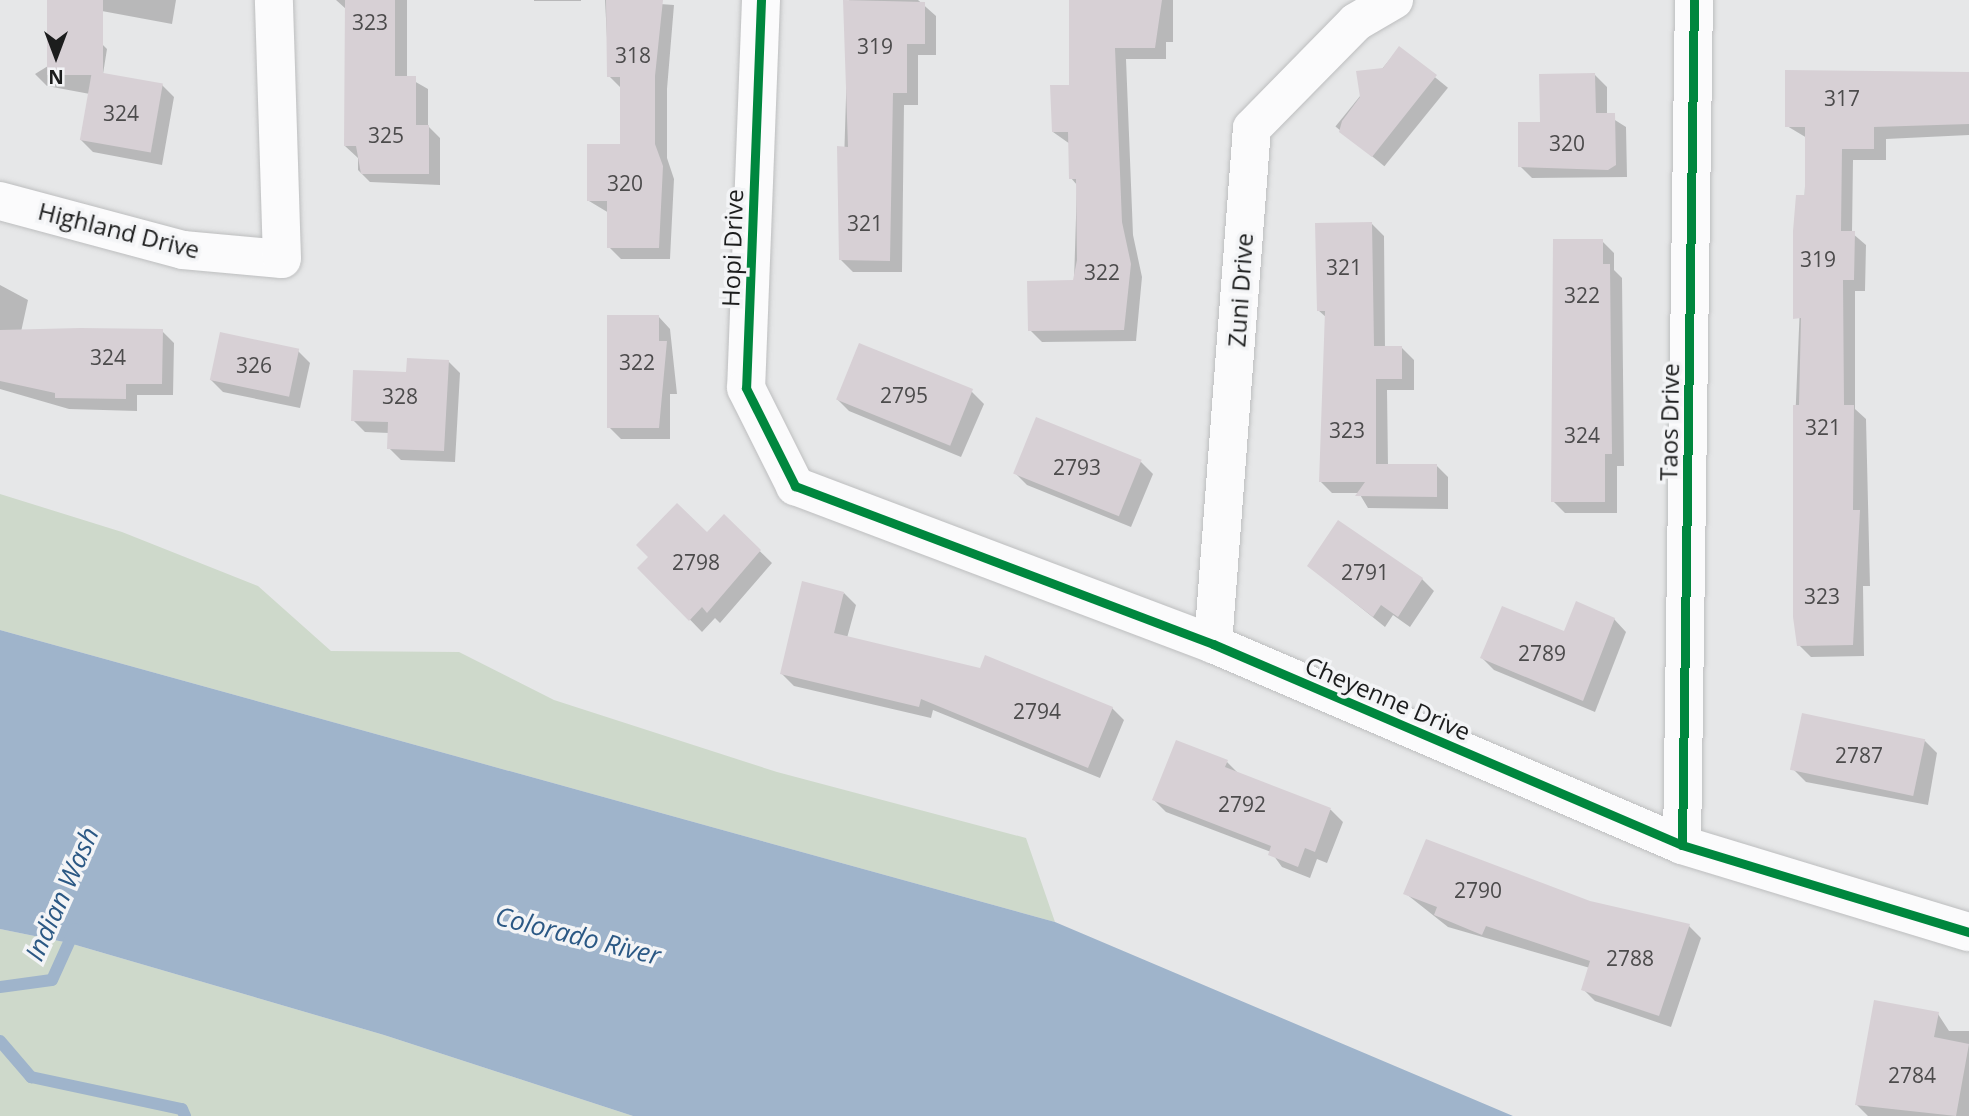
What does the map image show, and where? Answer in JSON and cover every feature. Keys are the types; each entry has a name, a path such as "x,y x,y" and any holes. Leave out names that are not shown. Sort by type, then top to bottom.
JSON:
{"street":[{"name":"Highland Drive","path":"0,201 183,250 282,259 274,0"},
{"name":"Hopi Drive","path":"761,0 746,388 795,485"},
{"name":"Zuni Drive","path":"1213,644 1252,128 1356,22 1394,0"},
{"name":"Taos Drive","path":"1682,845 1694,0"},
{"name":"Cheyenne Drive","path":"795,485 1213,644 1682,845 1969,932"}],"green space":[{"path":"0,494 122,532 258,586 331,651 459,652 554,700 777,772 1026,838 1055,922 0,630"},
{"path":"0,929 69,943 384,1035 633,1116 0,1116"}],"water":[{"name":"Colorado River","path":"0,630 1055,922 1513,1116 633,1116 384,1035 69,943 0,929"}],"building":[{"path":"47,0 103,0 103,75 47,75"},
{"path":"345,0 395,0 395,76 416,76 416,125 429,125 429,174 361,174 356,146 344,146"},
{"path":"606,0 663,0 655,76 655,144 663,166 659,248 607,248 607,201 587,201 587,144 620,144 620,77 607,77"},
{"path":"843,0 925,2 925,44 907,44 907,93 893,93 890,261 839,260 837,146 848,147"},
{"path":"1069,0 1162,0 1155,48 1115,48 1122,222 1131,264 1124,330 1028,331 1027,281 1073,280 1077,260 1076,179 1069,179 1068,132 1052,132 1050,85 1069,85"},
{"path":"1399,46 1437,75 1372,157 1339,132 1342,121 1360,97 1356,71 1383,68"},
{"path":"1785,70 1969,72 1969,124 1874,127 1874,149 1842,149 1841,231 1855,231 1854,280 1843,280 1844,405 1854,405 1853,510 1860,510 1853,645 1797,646 1793,617 1793,405 1799,405 1801,318 1793,319 1793,231 1796,195 1805,195 1805,127 1785,127"},
{"path":"92,71 163,84 151,152 80,140"},
{"path":"1595,73 1596,113 1615,113 1616,165 1608,170 1518,167 1518,122 1540,122 1539,74"},
{"path":"1372,222 1374,346 1402,346 1402,379 1376,379 1376,464 1437,464 1437,497 1355,496 1365,482 1319,482 1325,311 1317,311 1315,223"},
{"path":"1553,239 1603,239 1603,264 1610,264 1612,454 1605,454 1605,502 1551,502"},
{"path":"607,315 659,315 659,341 667,341 659,428 607,428"},
{"path":"163,329 162,384 126,384 126,399 55,398 55,393 0,381 0,330"},
{"path":"220,332 299,349 289,397 210,380"},
{"path":"859,343 973,389 950,446 836,400"},
{"path":"407,358 449,360 444,451 387,449 388,422 351,421 353,370 406,372"},
{"path":"1036,417 1142,460 1119,516 1013,474"},
{"path":"677,503 707,532 724,514 761,550 707,613 702,607 689,621 637,568 648,557 636,545"},
{"path":"1338,520 1423,578 1398,617 1381,605 1373,617 1307,566"},
{"path":"802,581 844,592 834,633 980,668 985,655 1113,707 1088,768 921,699 919,707 780,674"},
{"path":"1576,601 1615,618 1583,701 1480,658 1502,606 1564,631"},
{"path":"1802,713 1925,739 1913,796 1790,770"},
{"path":"1176,740 1228,760 1225,767 1331,808 1315,852 1305,848 1298,867 1268,855 1271,846 1152,800"},
{"path":"1426,839 1590,901 1690,924 1659,1016 1581,990 1590,961 1486,926 1482,935 1434,915 1437,907 1403,894"},
{"path":"1874,1000 1939,1012 1934,1037 1969,1044 1956,1116 1855,1105"}],"waterway":[{"name":"Indian Wash","path":"0,987 52,980 75,929"},
{"name":"Indian Wash","path":"0,1041 31,1077 182,1109 185,1116"}],"cycle path":[{"path":"761,0 746,388 795,486 1213,644 1682,845 1969,932"},
{"path":"1682,845 1694,0"}]}
